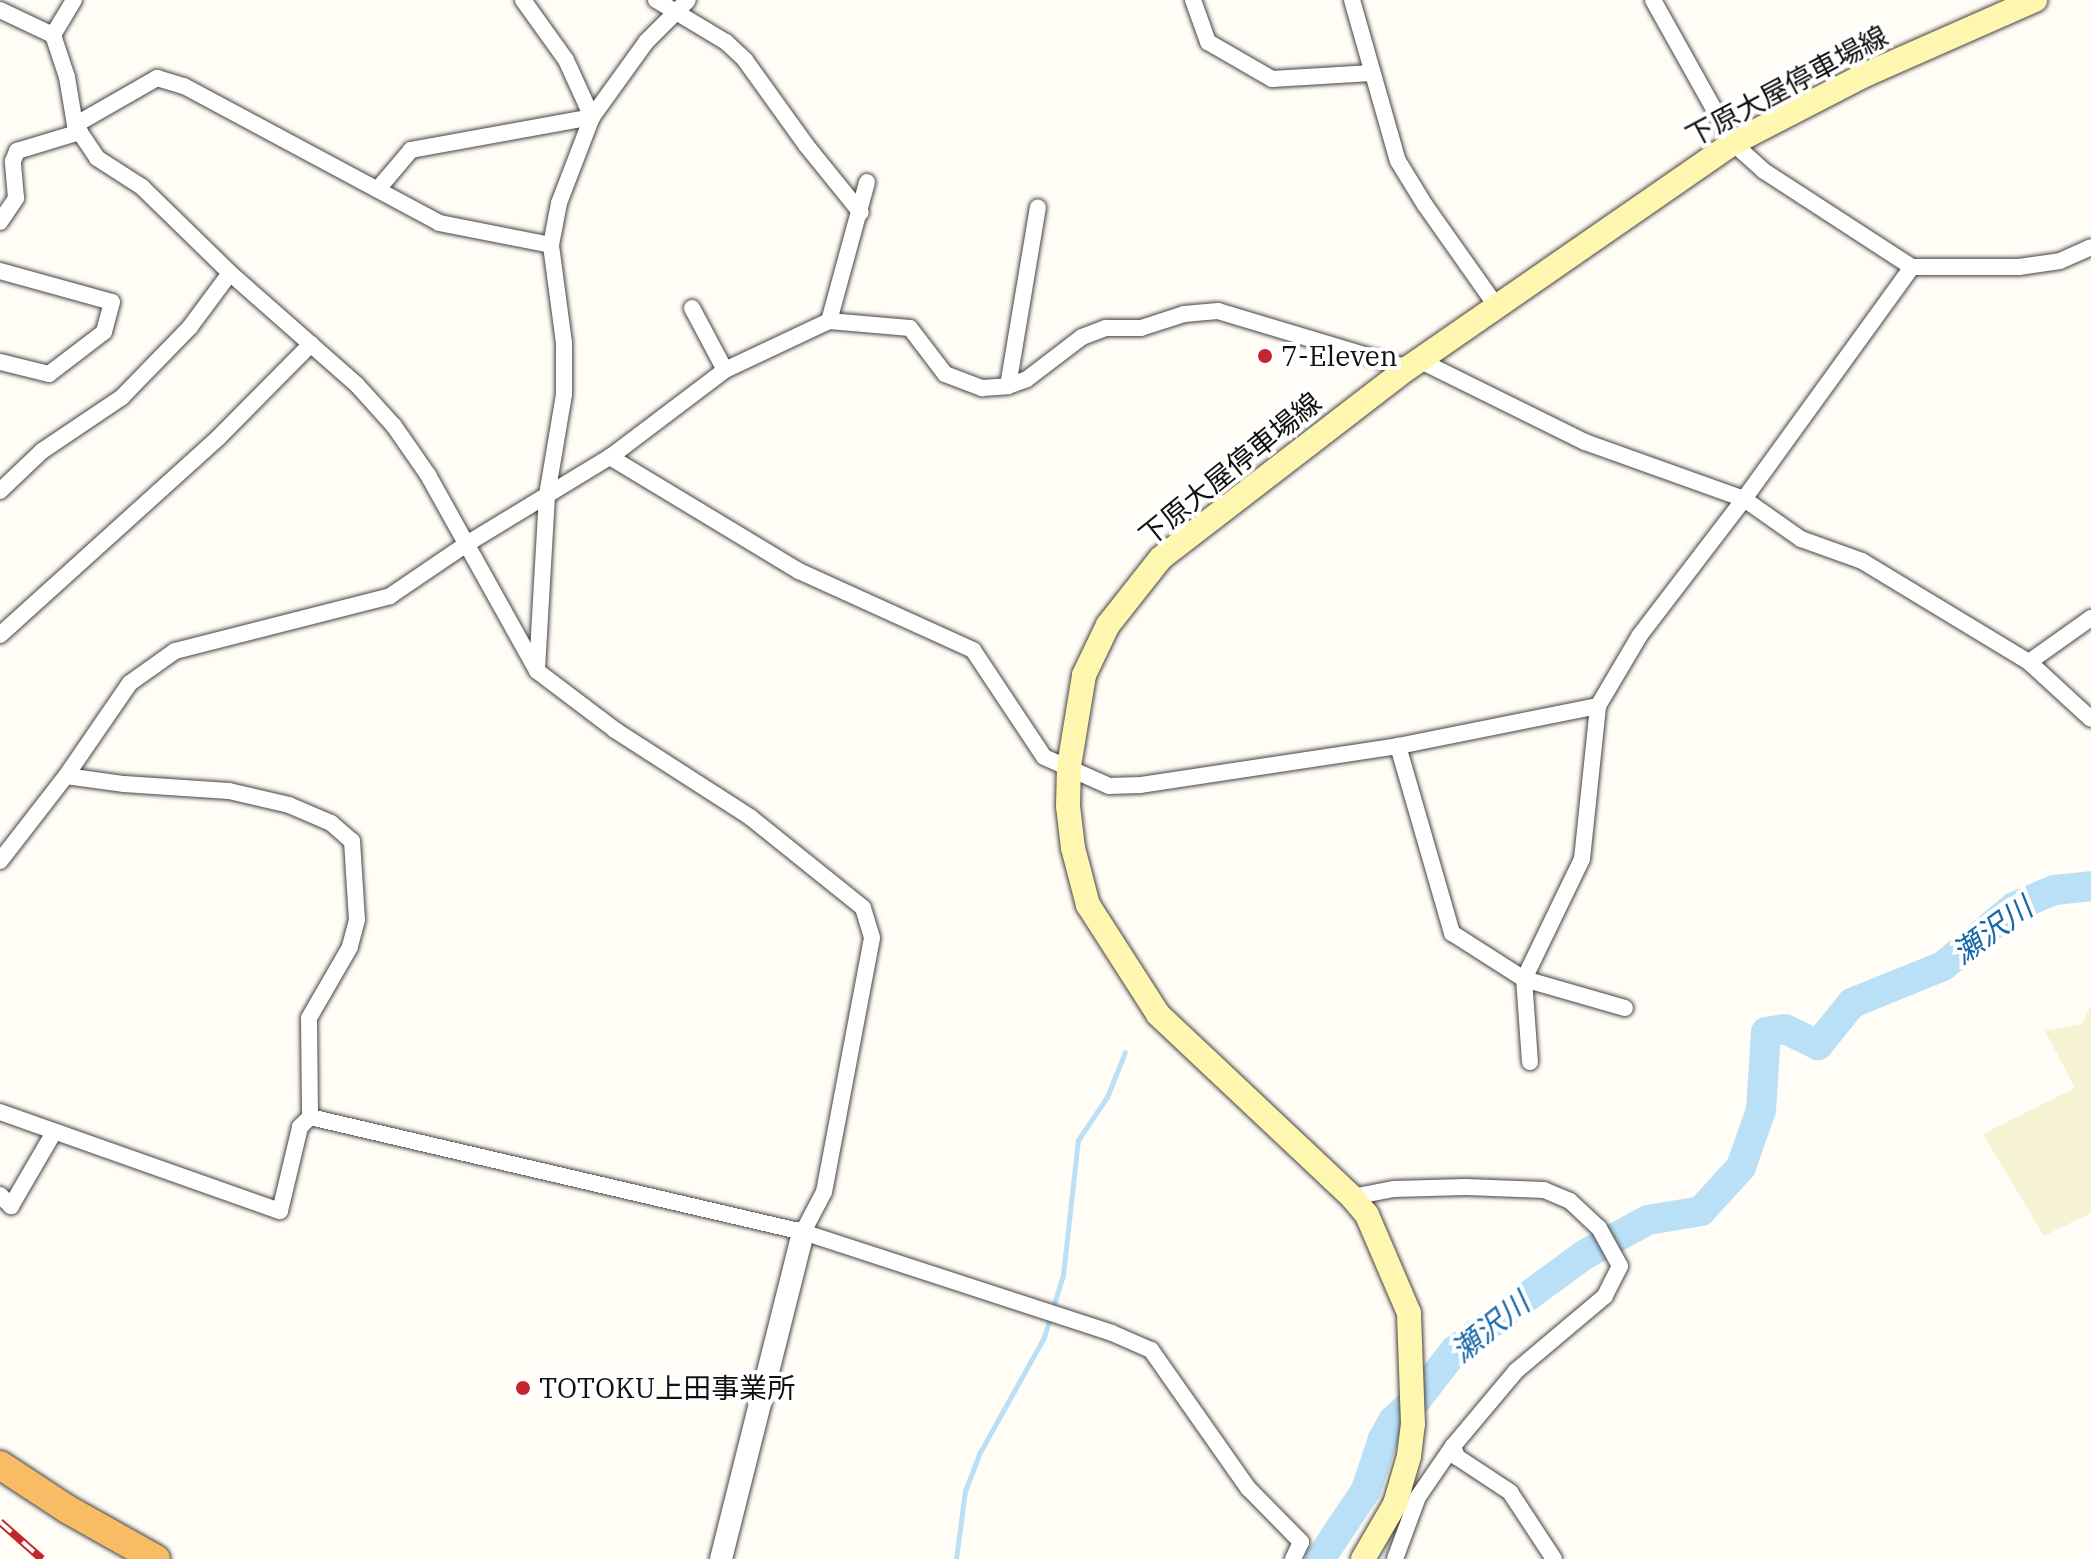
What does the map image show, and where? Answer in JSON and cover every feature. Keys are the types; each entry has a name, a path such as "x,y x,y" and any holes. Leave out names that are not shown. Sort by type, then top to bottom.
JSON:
{"highway":[{"path":"0,1465 67,1509 156,1559"}],"main road":[{"name":"下原大屋停車場線","path":"1363,1559 1395,1504 1409,1456 1413,1424 1409,1313 1367,1215 1352,1197 1158,1014 1123,964 1088,905 1076,862 1068,806 1069,766 1084,675 1108,625 1161,558 1414,364 1733,143 1865,75 2035,0"}],"street":[{"path":"53,35 74,0"},
{"path":"523,0 566,60 592,117"},
{"path":"656,0 726,42 745,60 806,145 861,213"},
{"path":"537,671 547,495 564,394 564,343 551,245 559,203 592,117 646,42 688,0"},
{"path":"1193,0 1208,42 1272,79 1372,73"},
{"path":"1352,0 1398,161 1497,307"},
{"path":"1653,0 1733,143 1764,171 1912,267 2019,267 2060,261 2091,247"},
{"path":"0,10 53,35 67,77 77,128 97,158 142,187 230,273 357,385 394,426 428,475 537,671 627,738 750,817 863,908 872,938 824,1192 803,1232 721,1559"},
{"path":"0,222 16,198 13,161 17,151 77,128 157,78 184,86 439,223 551,245"},
{"path":"378,189 411,150 592,117"},
{"path":"829,321 867,182"},
{"path":"1008,386 1038,207"},
{"path":"1530,1062 1524,979 1582,859 1598,706 1640,635 1744,499 1912,267"},
{"path":"0,271 112,302 104,332 49,374 0,362"},
{"path":"0,491 42,451 122,397 190,327 230,273"},
{"path":"692,308 725,370"},
{"path":"0,861 66,776 130,683 175,651 390,596 465,545 610,457 725,370 829,321 910,328 945,374 982,388 1008,386 1027,379 1082,337 1106,328 1141,328 1184,314 1218,311 1414,364 1585,442 1744,499 1801,539 1862,561 2029,662 2091,719"},
{"path":"0,635 219,437 311,344"},
{"path":"610,457 799,571 973,650 1044,757 1109,786 1141,785 1398,746 1598,706"},
{"path":"2029,662 2091,618"},
{"path":"1398,746 1452,933 1524,979 1625,1008"},
{"path":"0,1112 280,1211 300,1127 310,1117 309,1018 350,947 357,920 352,841 331,823 289,805 229,791 124,784 66,776"},
{"path":"310,1117 803,1232 1112,1333 1151,1350 1248,1488 1301,1542 1293,1559"},
{"path":"0,1195 11,1206 54,1132"},
{"path":"1352,1197 1394,1189 1544,1190 1570,1201 1599,1228 1620,1266 1605,1296 1516,1371 1453,1446 1418,1497 1395,1559"},
{"path":"1453,1446 1457,1457 1510,1492 1554,1559"}],"shaded area":[{"path":"2091,1005 2091,1213 2044,1236 1983,1134 2075,1088 2045,1031 2082,1024"}],"waterway":[{"name":"瀬沢川","path":"1320,1559 1366,1490 1383,1439 1393,1421 1417,1399 1455,1350 1584,1255 1648,1220 1701,1211 1741,1167 1761,1110 1766,1032 1785,1029 1818,1045 1852,1003 1943,966 2014,907 2054,890 2091,886"},
{"path":"956,1559 965,1491 979,1454 1044,1337 1063,1275 1078,1140 1107,1097 1125,1052"}],"railway":[{"path":"0,1522 42,1559"}],"place":[{"name":"7-Eleven","path":"1265,356"},
{"name":"TOTOKU上田事業所","path":"523,1388"}]}
